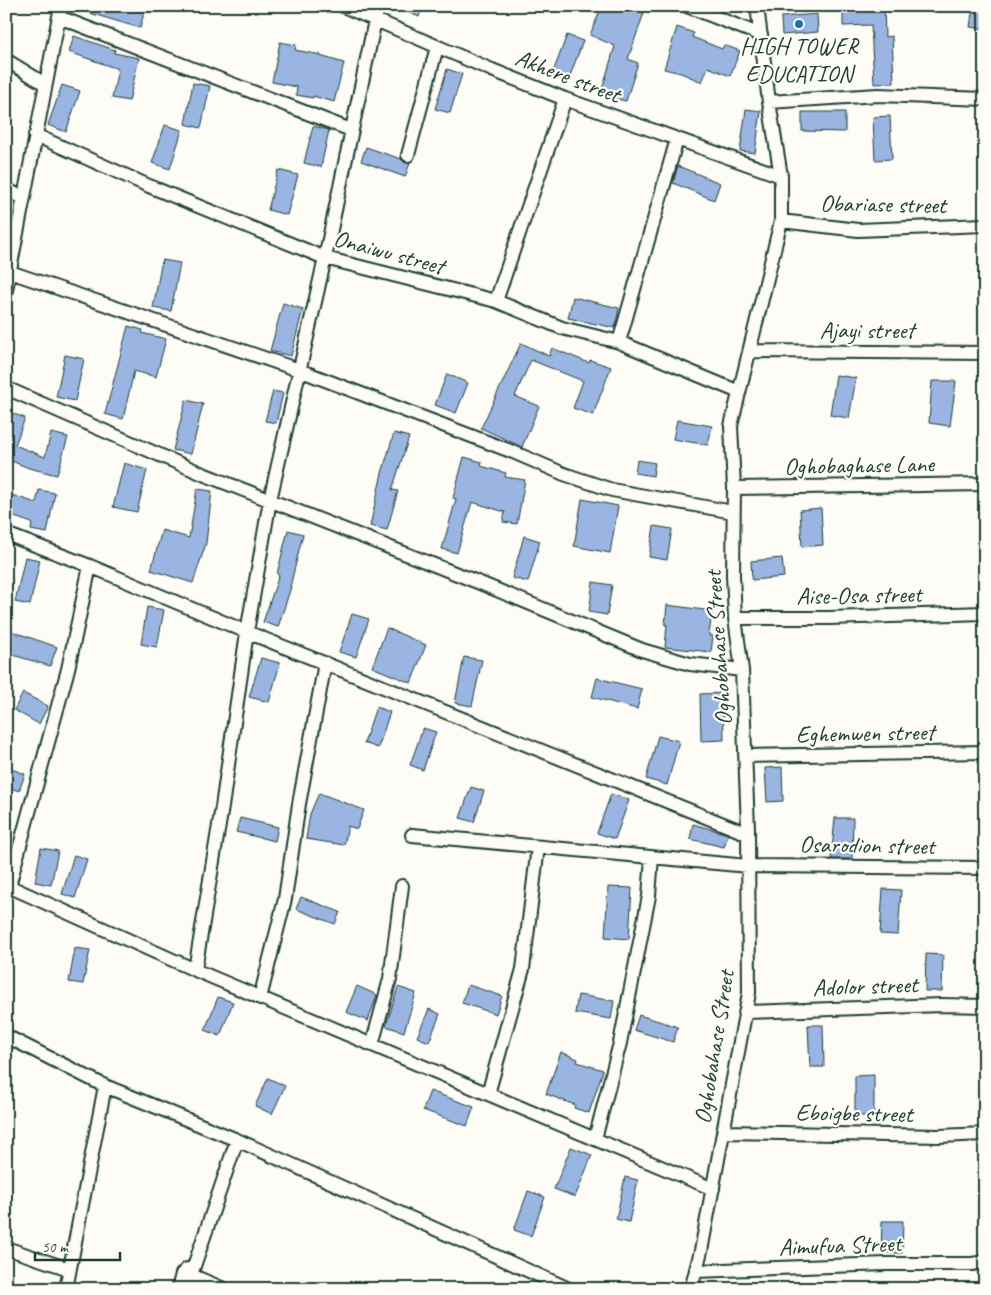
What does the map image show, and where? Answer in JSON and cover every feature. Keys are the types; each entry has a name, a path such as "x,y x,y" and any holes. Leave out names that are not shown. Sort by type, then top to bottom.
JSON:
{"street":[{"name":"Akhere street","path":"343,6 565,99 781,176"},
{"path":"195,970 222,807 247,632 270,500 325,258 378,6"},
{"path":"687,6 760,35"},
{"name":"Oghobahase Street","path":"691,1289 702,1251 749,993 748,834 742,670 735,618 734,488 731,426 781,221 781,176 769,102 757,6"},
{"path":"6,290 60,11 352,130"},
{"path":"408,155 437,47"},
{"path":"6,60 45,84"},
{"path":"769,102 878,95 985,98"},
{"path":"496,301 565,99"},
{"name":"Onaiwu street","path":"35,136 149,186 325,258 496,301 562,328 619,342 739,392"},
{"path":"619,342 677,139"},
{"path":"6,189 23,198"},
{"name":"Obariase street","path":"781,221 858,230 985,225"},
{"path":"10,272 299,370 513,452 564,474 612,490 733,512"},
{"name":"Ajayi street","path":"750,351 985,353"},
{"path":"6,388 203,474 480,583 642,650 690,664 742,670"},
{"name":"Oghobaghase Lane","path":"734,488 985,484"},
{"path":"6,534 90,566 247,632 748,834"},
{"path":"90,566 68,669 8,886 260,998 713,1189"},
{"name":"Aise-Osa street","path":"735,618 829,618 985,613"},
{"path":"260,998 285,898 299,804 325,663"},
{"name":"Eghemwen street","path":"745,756 985,752"},
{"name":"Osarodion street","path":"412,835 748,866 985,868"},
{"path":"488,1094 524,969 538,847"},
{"path":"595,1139 622,1034 649,896 652,857"},
{"path":"372,1045 390,979 402,886"},
{"name":"Adolor street","path":"746,1012 942,1005 985,1006"},
{"path":"6,1036 105,1086 238,1140 569,1289"},
{"path":"66,1289 105,1086"},
{"name":"Eboigbe street","path":"723,1132 939,1136 985,1134"},
{"path":"178,1289 190,1270 238,1140"},
{"path":"6,1248 70,1269"},
{"name":"Aimufua Street","path":"696,1271 886,1264 972,1264 985,1262"},
{"path":"190,1270 190,1289"},
{"path":"190,1270 224,1289"}],"building":[{"path":"77,6 146,6 140,28 76,9"},
{"path":"394,6 423,6 419,17"},
{"path":"602,6 624,6 644,13 628,59 638,63 626,101 600,96 615,46 590,35"},
{"path":"843,6 884,6 885,37 892,36 894,83 874,84 871,25 843,26"},
{"path":"973,6 985,6 985,29 970,27"},
{"name":"HIGH TOWER EDUCATION","path":"817,14 818,32 782,35 781,17"},
{"path":"677,27 694,33 692,37 722,49 724,45 740,51 730,76 708,67 702,82 681,73 664,69"},
{"path":"567,35 583,41 568,81 552,75"},
{"path":"74,36 115,50 114,53 139,58 129,101 112,98 118,69 69,52"},
{"path":"280,42 296,45 295,50 321,55 344,63 334,102 313,96 313,98 296,95 297,87 272,82"},
{"path":"447,69 462,74 450,113 435,109"},
{"path":"193,83 210,86 201,128 185,124"},
{"path":"62,85 80,91 66,132 48,125"},
{"path":"746,109 761,111 755,153 740,151"},
{"path":"802,112 845,112 845,132 802,131"},
{"path":"890,116 892,159 875,160 873,117"},
{"path":"165,125 182,130 170,169 152,163"},
{"path":"313,126 329,130 321,167 304,163"},
{"path":"366,147 401,159 405,163 410,163 405,177 361,161"},
{"path":"678,166 720,183 714,200 673,183"},
{"path":"278,170 298,175 287,215 268,210"},
{"path":"162,260 180,263 171,311 153,308"},
{"path":"573,297 619,308 615,328 568,318"},
{"path":"283,303 303,309 291,356 270,351"},
{"path":"128,326 143,330 142,333 166,339 156,377 134,371 123,419 105,414"},
{"path":"521,343 549,356 552,348 589,363 590,360 611,367 593,415 573,408 583,381 531,360 515,396 539,406 522,447 481,428"},
{"path":"65,355 84,359 75,401 56,397"},
{"path":"447,374 468,383 456,413 435,405"},
{"path":"836,375 856,378 849,418 830,415"},
{"path":"932,381 956,381 950,426 929,423"},
{"path":"273,391 283,393 276,423 265,421"},
{"path":"186,400 203,404 191,454 173,450"},
{"path":"6,411 25,418 15,445 45,457 51,433 68,437 57,475 29,468 9,460 6,465"},
{"path":"677,420 712,426 708,445 673,439"},
{"path":"394,433 409,437 392,490 398,491 387,530 370,526 382,473"},
{"path":"464,457 482,462 481,466 506,473 505,477 525,480 517,524 503,522 505,512 472,502 457,553 442,549 456,499 453,498"},
{"path":"637,460 655,463 653,476 635,473"},
{"path":"124,463 147,470 137,512 113,507"},
{"path":"197,489 212,491 206,543 193,583 151,570 162,530 189,538"},
{"path":"39,490 55,493 47,533 31,530 32,523 6,514 6,493 36,503"},
{"path":"582,499 618,506 610,553 574,546"},
{"path":"821,508 823,545 802,547 800,510"},
{"path":"654,526 672,529 667,560 649,557"},
{"path":"288,530 303,534 291,587 278,627 263,622 279,575 277,574"},
{"path":"524,536 540,541 528,582 512,578"},
{"path":"25,557 40,560 30,605 15,602"},
{"path":"782,558 784,577 752,580 751,561"},
{"path":"593,582 612,585 607,615 589,612"},
{"path":"667,605 712,611 709,636 713,636 711,652 665,647"},
{"path":"147,607 164,610 157,647 141,644"},
{"path":"352,614 369,619 356,657 339,652"},
{"path":"387,628 426,645 411,683 372,667"},
{"path":"11,631 57,647 50,666 6,653 6,646"},
{"path":"464,657 482,660 472,706 455,703"},
{"path":"261,658 280,663 269,702 249,697"},
{"path":"597,678 642,689 637,709 592,697"},
{"path":"23,693 48,706 39,724 14,710"},
{"path":"723,693 724,740 701,741 700,694"},
{"path":"376,707 390,712 378,748 364,743"},
{"path":"423,728 436,732 423,770 410,765"},
{"path":"658,736 679,741 667,785 646,779"},
{"path":"6,767 25,774 19,791 6,786"},
{"path":"782,767 783,801 767,802 765,768"},
{"path":"471,787 484,791 474,822 460,818"},
{"path":"319,793 364,810 357,829 348,826 344,845 306,839 310,814"},
{"path":"611,794 629,800 615,839 597,833"},
{"path":"240,818 278,827 275,841 236,832"},
{"path":"835,818 853,818 852,859 831,859"},
{"path":"693,824 728,834 724,847 690,839"},
{"path":"41,848 58,851 51,885 35,882"},
{"path":"74,855 87,859 75,898 62,894"},
{"path":"608,887 632,888 629,939 605,937"},
{"path":"883,889 901,890 898,935 880,934"},
{"path":"301,897 340,912 335,924 296,909"},
{"path":"75,948 90,950 83,984 69,982"},
{"path":"926,954 943,955 942,991 925,991"},
{"path":"468,985 502,996 496,1014 462,1003"},
{"path":"357,986 377,995 368,1021 346,1012"},
{"path":"398,987 416,993 404,1032 386,1026"},
{"path":"578,995 614,1001 611,1019 575,1013"},
{"path":"218,997 233,1002 220,1036 205,1030"},
{"path":"429,1009 440,1014 429,1042 417,1037"},
{"path":"639,1015 678,1027 673,1042 634,1030"},
{"path":"808,1025 823,1025 824,1067 810,1067"},
{"path":"561,1052 578,1059 577,1062 603,1070 589,1113 574,1108 575,1105 546,1094"},
{"path":"874,1075 874,1116 855,1116 855,1076"},
{"path":"268,1078 285,1086 272,1114 255,1106"},
{"path":"430,1091 474,1107 467,1126 423,1110"},
{"path":"571,1147 592,1155 575,1197 554,1189"},
{"path":"625,1177 638,1180 629,1222 616,1219"},
{"path":"528,1191 545,1197 531,1236 514,1230"},
{"path":"882,1221 903,1221 902,1253 881,1253"}],"place":[{"name":"HIGH TOWER EDUCATION","path":"799,24"}]}
